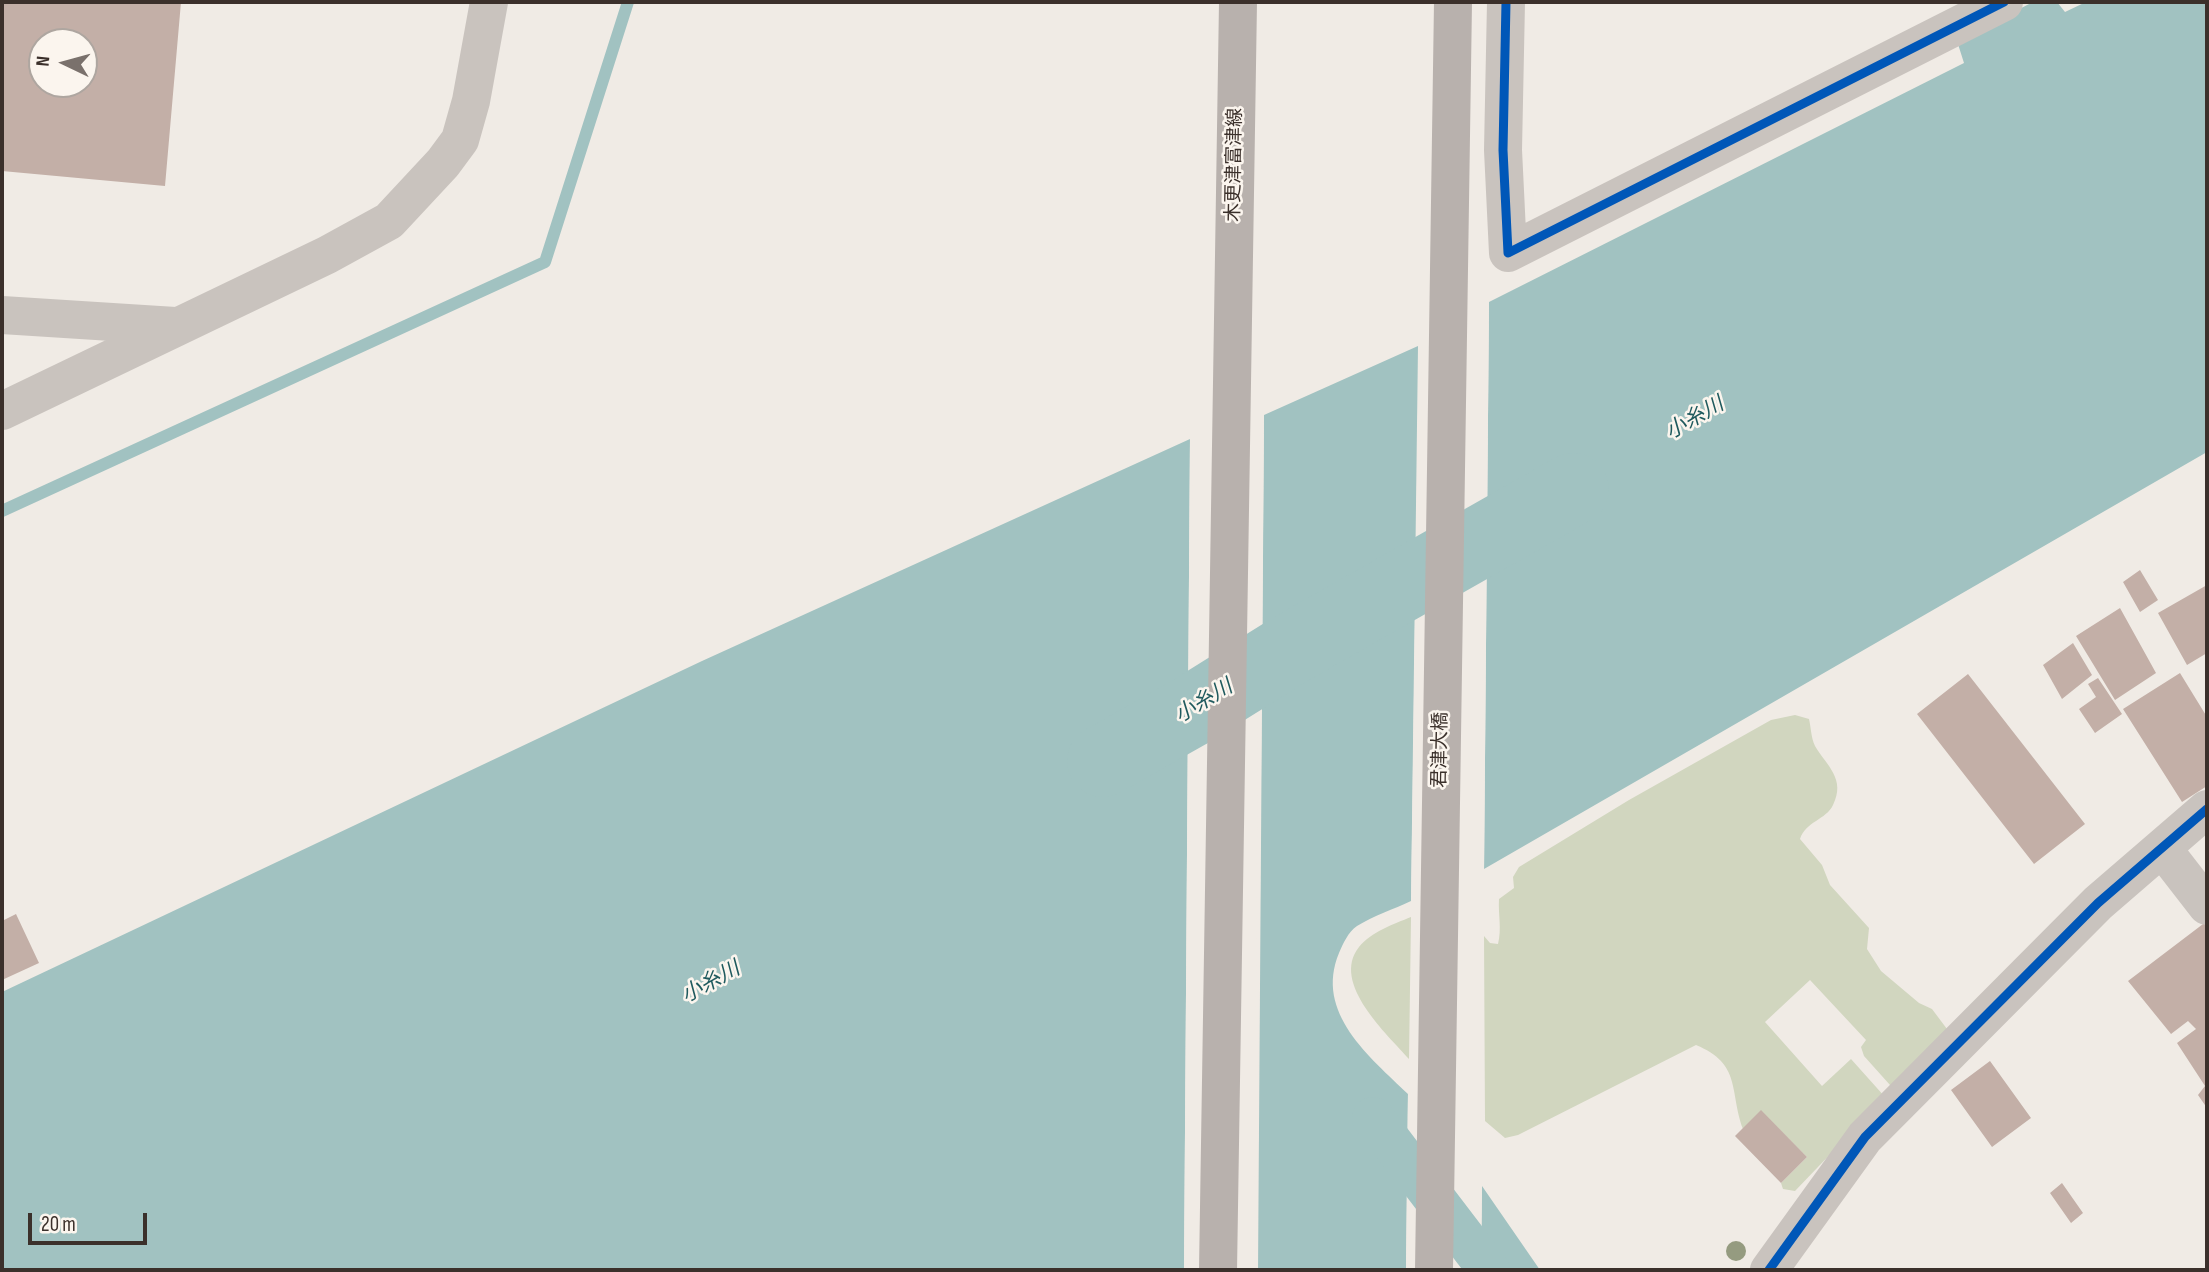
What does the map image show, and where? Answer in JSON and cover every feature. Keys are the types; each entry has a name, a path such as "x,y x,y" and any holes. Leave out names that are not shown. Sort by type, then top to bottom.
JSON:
{"main road":[{"name":"木更津富津線","path":"1218,1270 1238,2"},
{"name":"君津大橋","path":"1434,1270 1453,2"}],"street":[{"path":"2,411 338,249 388,221 443,163 460,140 471,101 489,2"},
{"path":"1506,2 1503,149 1508,253 2004,2"},
{"path":"2,315 177,326"},
{"path":"1769,1270 1865,1137 2098,902 2207,809"},
{"path":"2162,848 2207,906"}],"green space":[{"path":"1795,715 1809,719 1815,746 1833,773 1837,788 1830,810 1807,828 1800,839 1822,865 1830,885 1869,928 1867,949 1881,971 1919,1003 1932,1009 1947,1029 1898,1085 1890,1085 1864,1056 1861,1047 1866,1040 1810,980 1765,1022 1822,1086 1851,1059 1885,1097 1795,1191 1783,1189 1781,1183 1807,1157 1761,1111 1743,1129 1727,1070 1721,1061 1696,1045 1518,1135 1505,1138 1485,1121 1484,936 1490,943 1498,944 1499,899 1514,888 1513,877 1519,867 1629,800 1771,720"},
{"path":"1411,917 1409,1059 1365,1007 1352,976 1352,961 1359,947 1370,937"}],"water":[{"path":"2033,2 2057,2 2065,12 2086,2 2207,2 2207,452 1484,869 1489,302 1964,63 1957,41"},
{"path":"1418,346 1411,901 1357,926 1346,938 1333,975 1334,995 1350,1032 1363,1049 1408,1094 1406,1270 1258,1270 1264,415"},
{"path":"1190,439 1184,1270 2,1270 2,992 702,661"},
{"path":"1482,1186 1540,1270 1481,1270"}],"pier":[{"path":"1489,298 1484,873 1481,869 1486,302"},
{"path":"1419,343 1422,346 1415,901 1411,905"},
{"path":"1264,411 1257,1270 1254,1270 1260,415"},
{"path":"1190,436 1193,439 1187,1270 1184,1270"},
{"path":"1408,1089 1412,1094 1409,1270 1406,1270"},
{"path":"1482,1183 1481,1270 1477,1270 1479,1186"}],"building":[{"path":"2,2 181,2 165,186 2,171"},
{"path":"2140,570 2158,600 2140,612 2123,582"},
{"path":"2207,585 2207,653 2187,665 2158,613"},
{"path":"2120,608 2156,673 2115,700 2076,636"},
{"path":"2073,643 2092,675 2062,699 2043,665"},
{"path":"2180,673 2207,717 2207,786 2182,802 2123,709"},
{"path":"1968,674 2085,824 2034,864 1917,714"},
{"path":"2098,678 2122,714 2095,733 2079,709 2096,697 2088,684"},
{"path":"16,914 39,963 2,980 2,921"},
{"path":"2207,921 2207,1108 2198,1095 2205,1086 2177,1043 2196,1029 2188,1021 2171,1034 2128,981"},
{"path":"1990,1061 2031,1118 1992,1147 1951,1090"},
{"path":"1761,1110 1807,1157 1781,1183 1735,1136"},
{"path":"2062,1183 2083,1213 2071,1223 2050,1193"}],"waterway":[{"path":"2,511 545,262 628,2"},
{"name":"小糸川","path":"1103,761 1188,713 1289,650 1573,489"},
{"path":"1373,1118 1489,1270"}],"cycle path":[{"path":"1506,2 1503,150 1508,253 2004,2"},
{"path":"1769,1270 1865,1137 2098,903 2207,809"}]}
